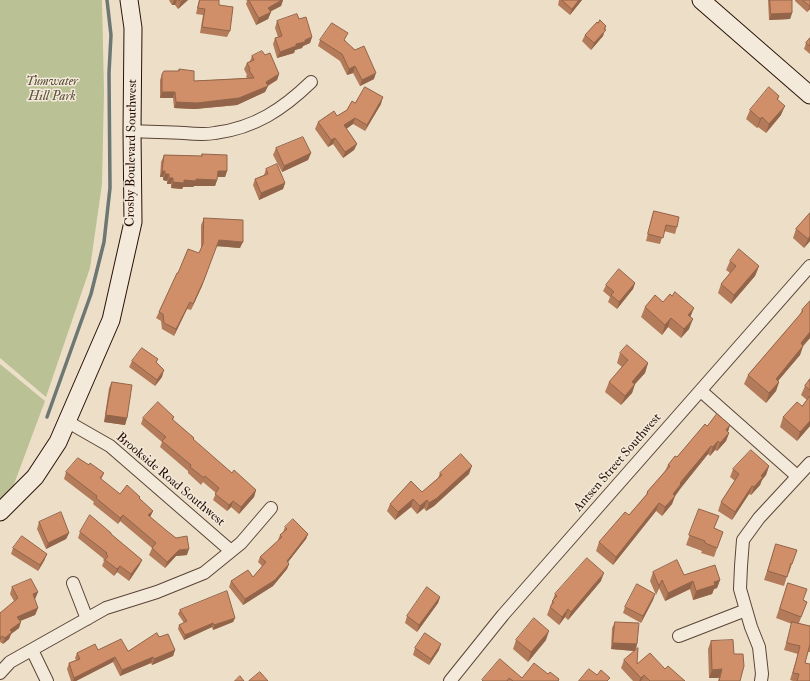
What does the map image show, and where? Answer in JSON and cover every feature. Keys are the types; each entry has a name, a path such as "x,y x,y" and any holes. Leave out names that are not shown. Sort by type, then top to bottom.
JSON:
{"street":[{"name":"Crosby Boulevard Southwest","path":"0,512 35,477 58,442 68,422 111,320 133,222 133,28 129,0"},
{"path":"700,0 810,94"},
{"path":"132,131 214,133 236,129 258,121 278,111 311,82"},
{"name":"Antsen Street Southwest","path":"450,681 503,615 810,266"},
{"path":"701,391 797,476"},
{"name":"Brookside Road Southwest","path":"68,422 110,446 231,551"},
{"path":"761,681 762,674 759,648 740,589 743,540 759,518 810,462"},
{"path":"0,672 10,662 106,608 157,592 204,573 241,543 272,508"},
{"path":"73,583 87,619"},
{"path":"679,636 746,610"},
{"path":"32,650 47,681"}],"green space":[{"name":"Tumwater Hill Park","path":"0,0 102,0 104,92 102,184 90,268 46,397 0,358"},
{"path":"0,364 45,401 10,495 0,503"}],"building":[{"path":"200,0 219,0 219,5 233,7 230,31 202,27 205,9 198,8"},
{"path":"249,0 282,0 268,8 271,12 259,18"},
{"path":"562,0 579,0 572,9"},
{"path":"770,0 792,0 792,13 771,14"},
{"path":"803,0 810,0 810,6"},
{"path":"297,14 299,19 306,17 312,37 305,40 305,42 296,44 296,46 280,52 275,38 282,36 277,21"},
{"path":"600,20 606,26 604,29 606,30 594,43 585,35"},
{"path":"332,23 348,33 344,40 355,50 364,46 376,73 362,80 355,66 349,69 342,54 320,40"},
{"path":"810,38 810,46 806,43"},
{"path":"262,51 265,55 270,53 279,74 266,82 268,86 239,98 197,103 176,102 175,92 162,92 162,74 164,71 179,71 179,69 194,71 194,81 254,78 247,63 254,60 252,56"},
{"path":"365,87 383,97 367,125 355,118 344,125 357,144 345,152 335,138 331,140 318,122 334,111 337,116 347,110 352,101 355,103"},
{"path":"769,87 779,96 777,99 785,106 769,124 762,117 760,119 750,110"},
{"path":"303,137 311,153 284,166 276,148"},
{"path":"202,154 227,155 227,171 218,171 217,180 184,180 184,183 173,182 173,178 169,178 169,174 165,174 165,171 162,171 164,155 202,156"},
{"path":"277,164 285,183 261,193 255,179 268,174 266,169"},
{"path":"654,211 679,217 677,227 666,225 663,238 648,234"},
{"path":"810,213 810,236 808,239 796,229"},
{"path":"204,218 243,220 243,242 219,240 193,304 190,302 176,329 164,323 163,314 159,312 188,249 199,253 203,244"},
{"path":"739,249 759,266 734,295 721,284 736,266 730,261"},
{"path":"619,269 635,283 619,302 611,295 614,292 606,285"},
{"path":"675,292 694,308 688,315 693,319 684,329 671,318 665,325 645,307 655,295 663,302 670,294 672,296"},
{"path":"810,301 810,332 801,343 803,346 776,379 779,382 769,393 748,375"},
{"path":"627,345 648,363 632,382 635,384 625,396 609,382 628,360 620,353"},
{"path":"142,348 158,359 156,362 164,370 157,380 132,361"},
{"path":"810,379 810,390 805,386"},
{"path":"112,382 132,385 127,418 106,415"},
{"path":"810,396 810,421 800,432 783,417 797,402 802,406"},
{"path":"158,402 174,417 172,419 194,438 193,439 232,473 234,470 256,490 241,507 233,501 229,505 215,494 219,488 205,476 204,478 190,467 191,465 162,441 166,437 143,418"},
{"path":"717,414 730,425 726,430 729,433 720,443 718,441 713,447 711,446 680,483 681,484 673,494 675,496 665,507 659,503 616,557 599,542 625,512 629,515 670,466 668,465 675,456 677,457 705,424 707,426"},
{"path":"751,450 769,466 761,476 763,477 754,487 752,486 735,512 721,502 739,474 733,469"},
{"path":"461,454 472,466 437,498 429,503 427,500 420,506 413,499 398,512 390,504 411,481 422,492 442,475 440,473"},
{"path":"78,458 89,465 90,463 104,473 100,478 120,494 127,485 153,511 148,515 176,538 187,536 189,549 179,550 167,562 152,548 156,543 123,515 120,518 96,498 97,496 66,472"},
{"path":"699,509 719,516 714,528 723,532 717,548 705,543 705,541 689,535"},
{"path":"61,512 69,533 48,543 39,522"},
{"path":"90,515 142,560 131,574 120,566 117,569 105,560 108,556 106,554 107,553 80,532"},
{"path":"293,519 308,534 287,561 289,564 275,580 245,599 231,581 248,570 253,577 266,562 260,557 282,537 280,535 287,529 285,527"},
{"path":"22,536 47,554 40,565 13,548"},
{"path":"776,544 797,550 787,577 768,571"},
{"path":"587,558 604,573 571,612 568,609 562,617 550,607 554,602 552,601 557,596 555,594"},
{"path":"677,560 684,575 715,565 720,580 714,582 715,585 696,591 693,581 668,593 662,580 659,586 653,572"},
{"path":"31,579 38,592 33,594 38,608 17,617 21,622 10,630 12,632 5,638 2,636 0,638 0,613 18,598 12,587"},
{"path":"788,583 807,589 803,600 807,602 801,617 780,609"},
{"path":"637,584 655,594 643,616 625,607"},
{"path":"427,587 440,597 419,625 407,616"},
{"path":"227,591 235,618 214,625 213,623 185,635 179,625 187,621 180,610"},
{"path":"534,618 549,631 531,652 516,640"},
{"path":"615,622 639,623 637,644 613,643"},
{"path":"792,622 810,626 810,644 805,663 810,664 810,681 797,681 799,674 793,673 800,646 787,643"},
{"path":"157,633 159,637 168,634 175,650 154,659 153,657 122,670 115,657 74,678 69,663 80,659 77,653 95,644 98,650 121,639 128,651"},
{"path":"425,633 441,644 431,659 415,648"},
{"path":"733,640 734,654 743,654 744,666 740,681 719,681 722,669 712,670 711,641"},
{"path":"638,648 637,664 650,653 665,669 668,666 685,681 650,681 644,675 641,678 624,660"},
{"path":"500,659 522,678 534,663 548,674 550,672 559,679 558,681 513,681 509,678 507,681 483,681 482,680"},
{"path":"589,669 597,675 601,670 610,678 607,681 579,681"},
{"path":"260,672 268,681 249,681"},
{"path":"240,676 244,681 235,681"}],"waterway":[{"path":"47,417 91,294 104,242 110,188 109,73 111,35 107,0"}]}
